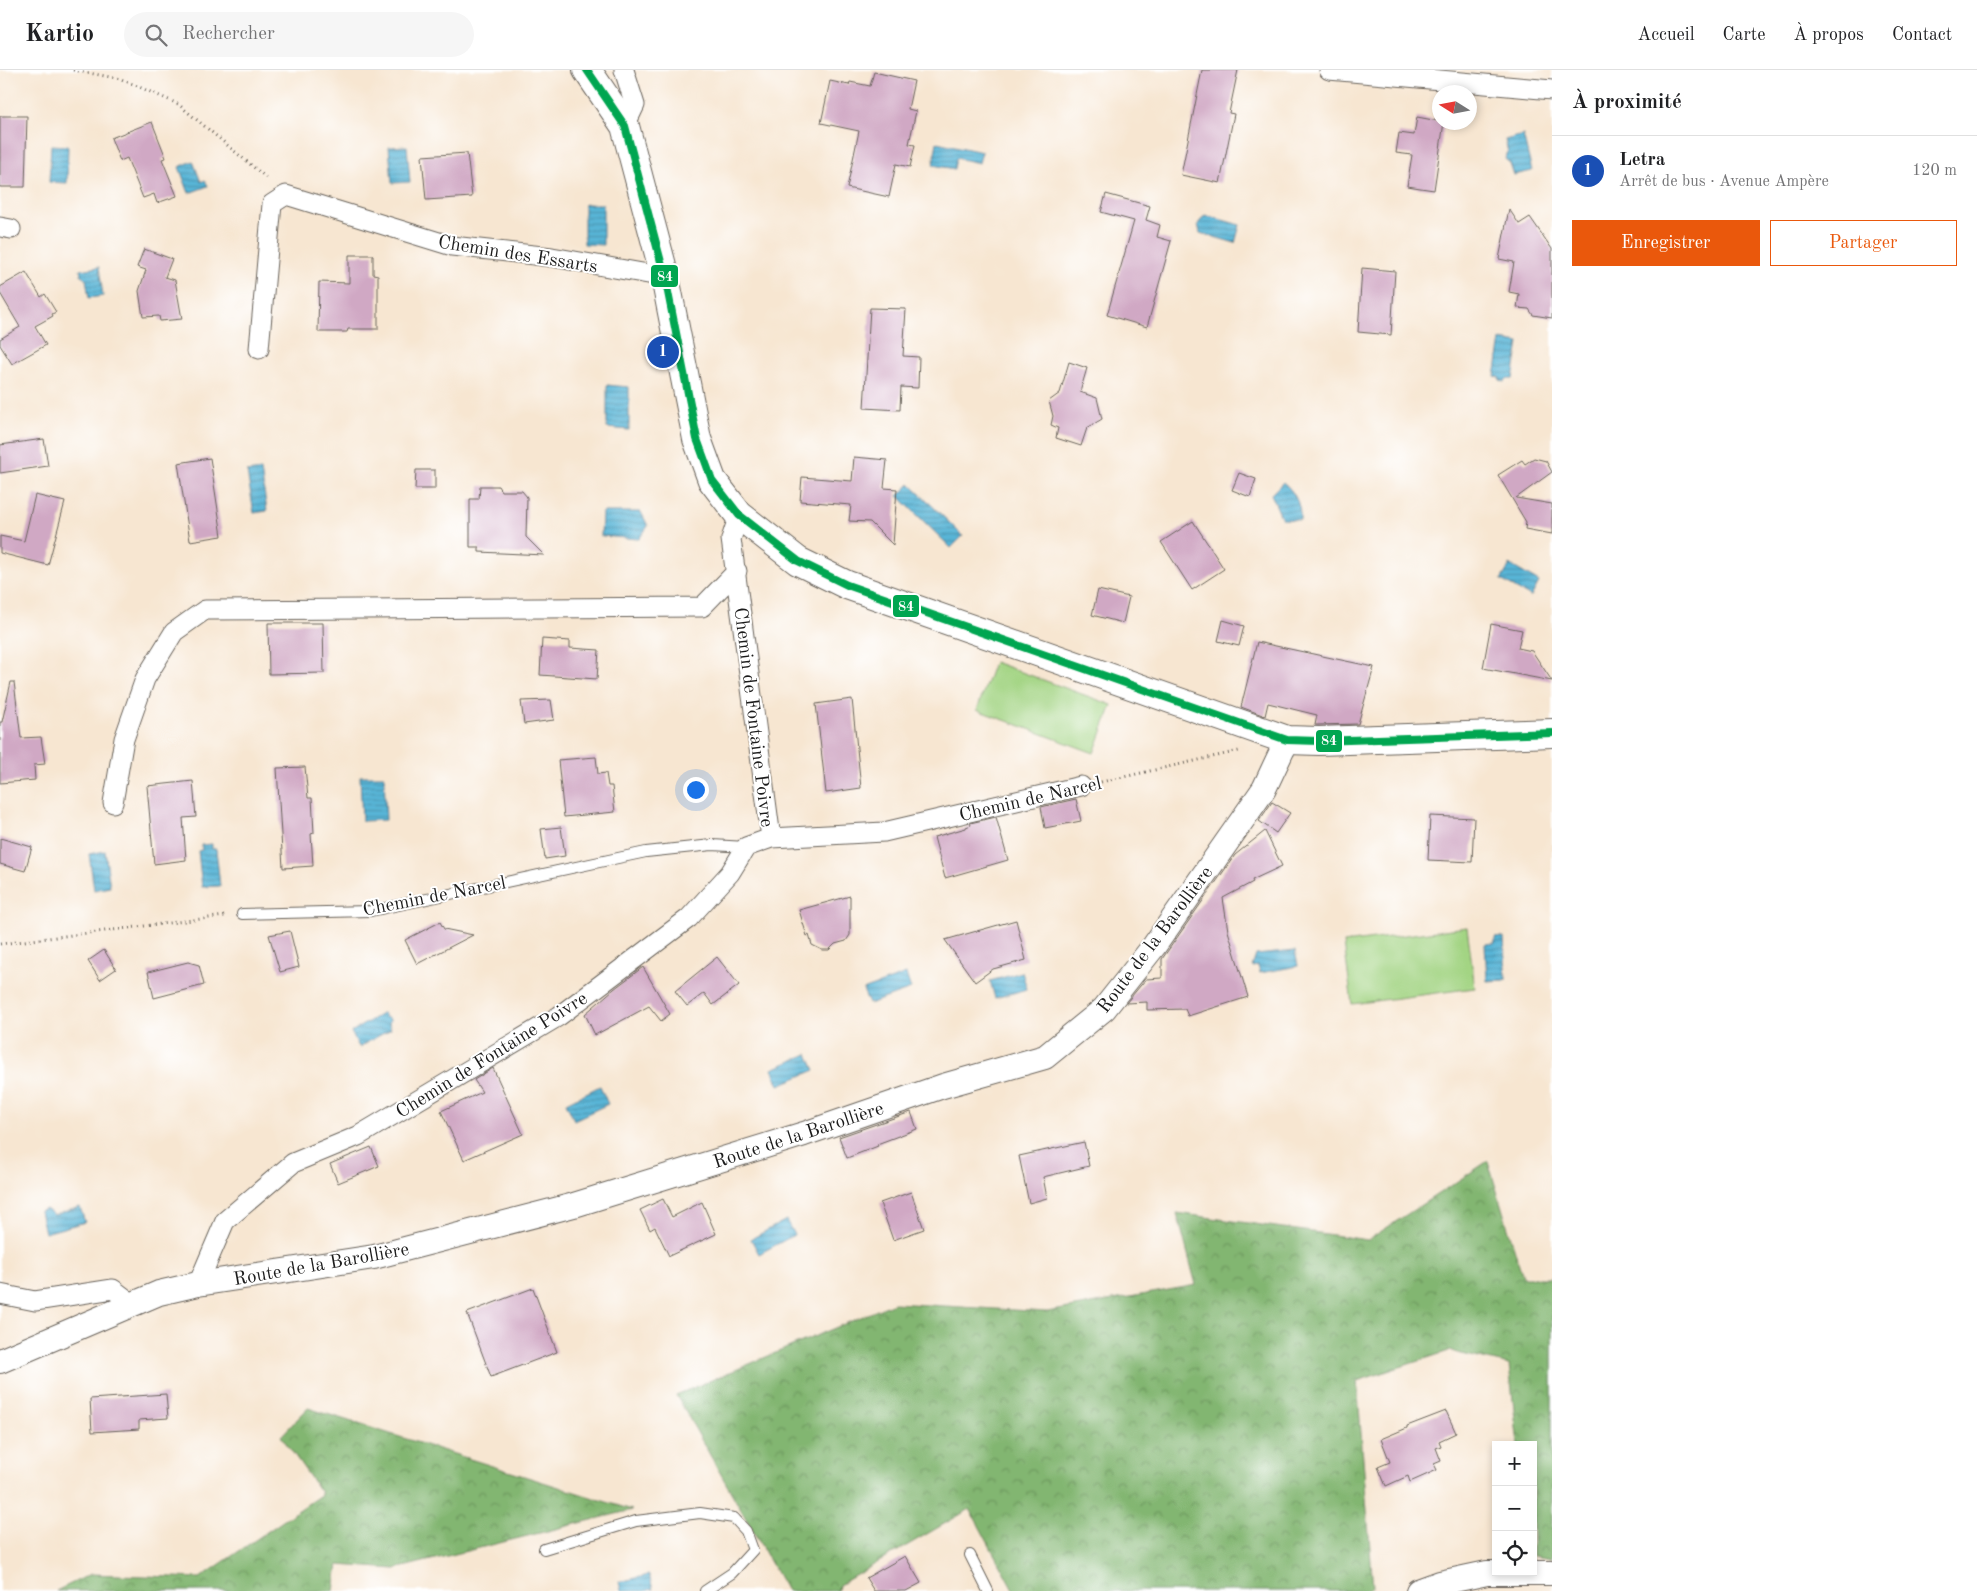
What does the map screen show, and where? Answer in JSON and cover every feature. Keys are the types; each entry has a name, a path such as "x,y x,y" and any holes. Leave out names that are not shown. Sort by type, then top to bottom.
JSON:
{"main road":[{"path":"587,70 625,126 665,277 697,439 712,480 739,515 798,561 847,584 1287,740 1329,741 1552,733"}],"street":[{"path":"624,70 635,105 625,126"},
{"path":"1329,70 1552,90"},
{"name":"Chemin des Essarts","path":"286,195 452,246 552,257 665,277"},
{"path":"259,349 272,204 286,195"},
{"name":"Chemin de Fontaine Poivre","path":"198,1284 225,1221 292,1163 358,1136 559,1016 689,918 730,873 746,847 771,838 732,539 739,515"},
{"path":"113,803 124,739 145,679 174,632 205,610 702,607 737,571"},
{"name":"Route de la Barollière","path":"0,1361 159,1294 198,1284 374,1258 574,1206 804,1134 943,1086 1044,1057 1104,1009 1154,946 1264,789 1287,740"},
{"name":"Chemin de Narcel","path":"771,838 884,832 1081,786"},
{"path":"0,1294 35,1301 113,1289 134,1305"},
{"path":"1418,1591 1487,1573 1552,1573"}],"lane":[{"name":"Chemin de Narcel","path":"242,914 371,910 646,852 712,845 746,847"},
{"path":"544,1549 636,1521 700,1513 734,1518 746,1530 753,1550 732,1573 705,1591"},
{"path":"970,1555 988,1591"}],"path":[{"path":"73,70 121,79 178,104 286,195"},
{"name":"Chemin de Narcel","path":"1081,786 1240,751"},
{"path":"0,944 242,914"}],"green space":[{"path":"994,662 1112,705 1094,753 977,710"},
{"path":"1467,927 1475,988 1352,1004 1344,943"},
{"path":"1488,1161 1523,1278 1552,1278 1552,1559 1537,1557 1537,1441 1518,1441 1509,1365 1449,1351 1357,1381 1373,1587 1367,1591 1014,1591 970,1509 839,1585 838,1591 787,1591 676,1395 894,1303 1047,1312 1196,1285 1177,1213 1368,1240"},
{"path":"308,1408 632,1510 395,1569 338,1565 334,1591 56,1591 91,1574 200,1578 322,1494 281,1436"}],"water":[{"path":"1523,135 1532,171 1514,175 1510,163 1505,159 1508,152 1505,140"},
{"path":"937,142 982,152 979,163 956,158 954,169 933,165"},
{"path":"51,145 68,146 67,183 49,182"},
{"path":"407,146 410,182 392,183 389,147"},
{"path":"193,161 201,182 205,180 208,186 189,193 179,167"},
{"path":"584,204 603,204 603,245 584,244"},
{"path":"1205,215 1240,225 1235,243 1200,233 1198,224"},
{"path":"99,267 103,296 89,298 86,279 81,275 80,270"},
{"path":"1501,340 1519,343 1513,379 1508,379 1504,382 1495,376"},
{"path":"607,385 629,387 629,430 607,428"},
{"path":"261,470 267,511 254,513 247,472"},
{"path":"1283,482 1296,499 1300,520 1282,519 1271,494"},
{"path":"910,484 963,536 951,548 898,496"},
{"path":"602,512 641,512 648,526 639,539 601,536"},
{"path":"1510,565 1539,582 1531,597 1501,580"},
{"path":"360,776 384,776 386,820 362,821"},
{"path":"212,844 212,849 216,849 220,886 202,887 198,851 202,850 201,845"},
{"path":"105,851 110,887 94,890 89,854"},
{"path":"1504,937 1506,980 1487,981 1485,944 1495,943 1495,938"},
{"path":"1295,951 1298,966 1260,973 1258,966 1252,967 1256,955"},
{"path":"1022,972 1027,989 995,998 990,981"},
{"path":"906,974 911,989 869,1004 863,990"},
{"path":"383,1013 385,1017 390,1019 389,1025 391,1029 359,1047 351,1032"},
{"path":"808,1054 815,1070 779,1085 772,1069"},
{"path":"600,1086 608,1104 574,1120 566,1103"},
{"path":"80,1207 85,1222 45,1233 40,1211 46,1209 54,1215"},
{"path":"786,1220 794,1235 759,1254 751,1239"},
{"path":"649,1575 653,1589 621,1591 619,1582"}],"building":[{"path":"1202,70 1238,70 1229,113 1234,114 1220,183 1181,175"},
{"path":"874,72 914,81 908,109 916,111 909,144 915,145 910,167 896,164 889,197 847,188 859,131 821,123 830,81 849,85 850,82 870,86"},
{"path":"0,116 27,116 25,187 0,187"},
{"path":"1417,117 1432,120 1432,130 1443,130 1434,190 1407,186 1412,155 1396,153 1399,133 1414,135"},
{"path":"152,122 166,158 162,159 177,196 157,203 154,194 143,198 127,158 120,161 111,138"},
{"path":"467,153 472,197 426,200 422,156"},
{"path":"1106,194 1150,206 1146,220 1160,225 1157,237 1171,241 1147,327 1107,315 1134,221 1101,212"},
{"path":"1509,209 1519,224 1530,217 1552,249 1552,318 1533,315 1529,309 1517,308 1519,294 1509,292 1514,262 1499,259"},
{"path":"144,249 172,259 165,277 175,280 182,319 160,321 159,316 143,317 139,291 146,270 137,267"},
{"path":"349,255 373,255 373,274 378,275 378,329 318,332 319,282 349,283"},
{"path":"1362,268 1395,271 1391,335 1358,332"},
{"path":"26,272 41,297 45,294 56,312 52,314 53,316 35,326 46,345 12,364 0,345 0,339 20,327 0,293 0,287"},
{"path":"870,308 906,309 903,356 919,357 918,388 901,387 900,410 864,408"},
{"path":"1069,362 1087,368 1080,392 1097,398 1102,419 1087,428 1081,446 1056,438 1058,428 1051,425 1053,416 1049,401 1060,393"},
{"path":"44,439 48,466 0,473 0,445"},
{"path":"854,457 887,460 884,488 897,489 893,545 870,522 849,521 851,505 800,501 802,477 852,481"},
{"path":"210,458 222,536 190,541 178,463"},
{"path":"1534,458 1546,461 1552,472 1516,498 1552,504 1552,534 1525,529 1526,522 1498,475 1522,460 1525,464"},
{"path":"416,470 435,470 435,489 415,489"},
{"path":"1239,473 1256,479 1250,497 1232,490"},
{"path":"480,486 498,486 501,491 522,491 527,497 526,537 544,555 479,552 479,547 470,547 470,499 479,499"},
{"path":"35,495 65,502 48,565 0,553 0,536 24,541"},
{"path":"1193,521 1224,569 1192,590 1161,542"},
{"path":"1098,590 1129,597 1123,623 1092,615"},
{"path":"1223,620 1244,626 1239,646 1218,641"},
{"path":"268,623 323,623 324,673 269,674"},
{"path":"1491,624 1522,630 1518,648 1532,651 1552,681 1483,668"},
{"path":"542,639 570,641 570,648 599,650 597,679 540,675"},
{"path":"1257,642 1374,667 1358,724 1315,725 1317,715 1268,703 1265,716 1241,707"},
{"path":"11,682 14,682 21,738 41,737 45,764 34,765 35,780 0,783 0,722 2,722"},
{"path":"852,699 861,788 826,793 816,704"},
{"path":"551,700 554,720 524,724 521,701"},
{"path":"596,757 598,774 606,773 608,786 612,786 615,812 564,817 558,760"},
{"path":"305,767 308,798 312,798 314,833 311,834 313,866 283,868 277,768"},
{"path":"193,781 196,817 183,818 186,860 154,864 147,786"},
{"path":"1076,799 1081,821 1045,828 1041,807"},
{"path":"1272,802 1290,813 1276,833 1259,821"},
{"path":"1430,816 1474,818 1472,862 1428,860"},
{"path":"996,817 1008,860 945,878 934,837 966,828 971,825 970,823"},
{"path":"561,827 565,856 545,859 541,829"},
{"path":"1265,831 1282,866 1252,880 1253,882 1223,898 1228,931 1248,997 1188,1016 1185,1009 1147,1010 1147,1002 1126,1003 1146,979 1162,978 1162,959 1235,855"},
{"path":"0,838 32,847 25,871 0,864"},
{"path":"850,896 850,935 846,941 835,944 829,950 822,950 812,945 809,935 807,936 799,910"},
{"path":"1016,920 1026,960 993,969 975,982 945,940"},
{"path":"440,922 444,929 473,935 417,964 405,940"},
{"path":"290,931 299,967 280,972 269,935"},
{"path":"104,950 116,969 100,980 88,961"},
{"path":"717,957 739,985 713,1005 704,993 687,1006 675,991"},
{"path":"188,962 199,965 204,985 154,998 148,972"},
{"path":"643,967 670,1014 661,1021 649,1006 595,1035 585,1014"},
{"path":"493,1068 523,1134 464,1160 441,1111 482,1092 474,1080"},
{"path":"911,1112 917,1129 847,1158 839,1137"},
{"path":"1084,1142 1089,1166 1043,1177 1047,1198 1029,1203 1019,1156"},
{"path":"371,1147 379,1166 338,1183 330,1164"},
{"path":"911,1192 924,1229 893,1240 880,1203"},
{"path":"663,1199 672,1217 702,1202 716,1234 669,1256 655,1227 650,1230 640,1210"},
{"path":"533,1288 557,1352 491,1377 467,1313"},
{"path":"166,1394 168,1418 139,1420 139,1429 92,1432 90,1399"},
{"path":"1446,1411 1456,1433 1439,1441 1441,1446 1436,1448 1441,1461 1434,1464 1437,1470 1410,1482 1408,1476 1386,1486 1378,1467 1390,1462 1381,1439 1407,1428 1407,1426"},
{"path":"905,1556 921,1583 906,1591 874,1591 866,1578"}],"transit line":[{"name":"84","path":"587,70 625,126 665,277 697,439 712,480 739,515 798,561 847,585 1287,740 1319,741 1552,733"}],"place":[{"name":"Letra","path":"663,352"}]}
